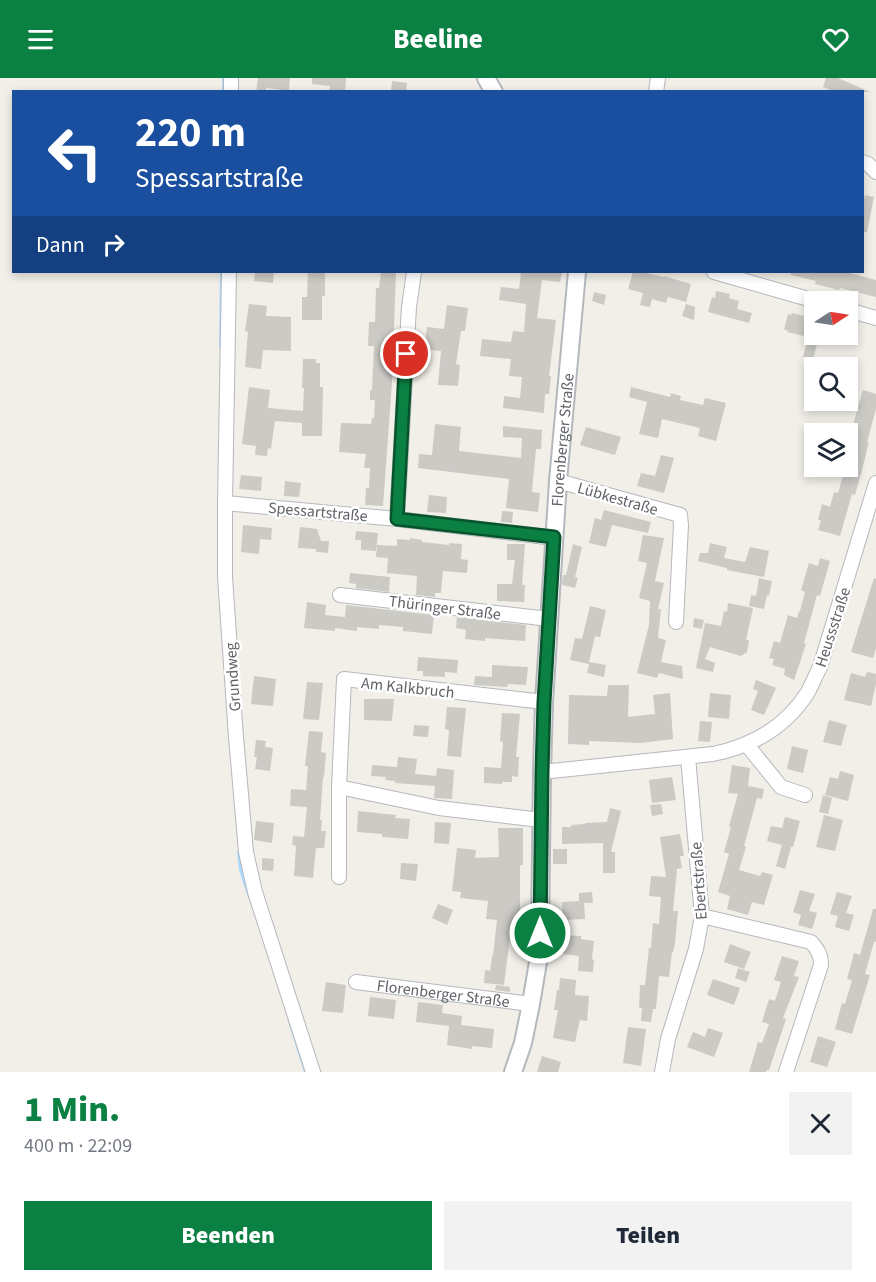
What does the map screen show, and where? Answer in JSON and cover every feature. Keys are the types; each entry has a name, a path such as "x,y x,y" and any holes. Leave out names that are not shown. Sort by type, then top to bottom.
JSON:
{"street":[{"path":"864,163 876,172"},
{"name":"Grundweg","path":"229,273 225,578 246,852 255,892 313,1072"},
{"path":"397,519 409,307 414,273"},
{"name":"Florenberger Straße","path":"513,1072 523,1043 538,962 544,702 558,481 577,273"},
{"path":"718,273 804,298"},
{"path":"858,313 876,318"},
{"name":"Lübkestraße","path":"558,481 680,515 676,622"},
{"name":"Heussstraße","path":"542,772 688,757 730,750 747,745 782,722 796,709 820,667 876,483"},
{"name":"Spessartstraße","path":"225,502 554,537"},
{"name":"Thüringer Straße","path":"340,595 549,619"},
{"name":"Am Kalkbruch","path":"339,878 339,787 344,680 544,702"},
{"path":"747,745 780,788 805,795"},
{"name":"Ebertstraße","path":"662,1072 670,1029 696,949 702,916 688,757"},
{"path":"339,787 439,808 541,820"},
{"path":"702,916 811,942 818,950 821,965 786,1072"},
{"name":"Florenberger Straße","path":"356,982 531,1004"}],"building":[{"path":"258,78 290,78 289,90 266,88 266,90 256,90"},
{"path":"312,78 346,78 345,90 329,90 330,86 312,84"},
{"path":"826,78 838,78 870,92 830,90 823,87"},
{"path":"392,81 407,83 406,90 391,90"},
{"path":"865,195 874,197 867,232 864,232"},
{"path":"255,273 274,273 273,283 254,281"},
{"path":"308,273 325,273 322,320 302,320 302,297 307,297"},
{"path":"381,273 396,273 392,383 383,506 365,505 370,468 364,468 366,454 339,452 341,423 371,424 374,418 375,400 370,400 370,390 372,390 374,346 368,346 369,322 375,322 376,288 379,288"},
{"path":"521,273 562,273 560,282 542,280 537,318 556,320 549,394 545,394 544,413 503,408 504,396 520,398 522,377 509,376 511,359 480,356 482,339 511,342 513,331 524,332 526,304 499,300 501,287 519,289"},
{"path":"633,273 664,276 691,284 686,302 668,297 666,303 652,299 650,307 640,305 643,293 628,289"},
{"path":"791,273 850,273 876,280 876,297 858,291 840,288 839,290 815,284 816,281 791,275"},
{"path":"716,291 730,294 729,298 739,301 737,309 752,313 749,323 708,312"},
{"path":"594,292 606,295 604,305 592,301"},
{"path":"249,304 267,306 266,316 291,317 291,351 263,350 261,369 245,367 248,332 245,331"},
{"path":"686,304 695,307 694,320 682,316"},
{"path":"447,305 468,308 465,331 461,331 456,364 460,365 458,386 438,385 441,351 424,349 427,327 444,329"},
{"path":"792,313 804,316 804,336 784,330 788,314"},
{"path":"806,345 817,345 814,357 803,357"},
{"path":"303,359 316,359 316,363 320,363 320,387 323,387 322,436 302,436 302,423 275,421 271,449 268,448 267,456 255,455 256,446 242,444 249,387 270,390 268,408 303,411"},
{"path":"631,387 670,397 671,393 681,396 680,400 703,405 705,398 726,403 716,441 698,436 700,428 662,419 658,438 639,434 647,402 629,397"},
{"path":"863,390 876,394 876,409 867,442 869,442 855,495 852,494 840,536 818,530 821,520 818,520 822,504 830,507 834,492 838,493 843,477 858,477 858,423 854,423"},
{"path":"435,424 461,427 459,451 521,458 522,438 503,437 503,426 542,430 541,449 536,449 532,492 540,493 538,512 506,508 509,479 418,468 419,454 432,455"},
{"path":"586,427 621,437 615,455 580,445"},
{"path":"661,455 674,458 664,493 637,486 641,473 655,476"},
{"path":"241,475 262,477 261,491 239,489"},
{"path":"285,481 301,483 299,497 284,496"},
{"path":"429,495 447,497 446,513 427,512"},
{"path":"604,510 651,522 648,533 612,525 606,547 589,543 595,518 601,520"},
{"path":"502,511 513,512 512,523 501,522"},
{"path":"243,525 272,528 271,540 260,539 259,554 241,552"},
{"path":"300,527 317,529 321,541 329,541 328,553 316,552 316,549 298,548"},
{"path":"356,531 378,533 376,551 361,550 361,540 355,540"},
{"path":"643,535 664,538 655,581 664,583 658,609 661,609 658,638 666,640 661,662 682,666 683,679 659,673 657,678 637,673 649,625 650,601 639,598 647,563 638,561"},
{"path":"410,538 422,540 422,542 462,544 461,559 468,560 467,573 443,571 441,593 435,593 435,597 416,595 417,576 387,573 388,558 376,557 377,545 397,546 397,539 410,540"},
{"path":"710,543 727,547 724,558 745,562 750,547 769,551 764,577 727,570 727,568 698,561 700,553 708,553"},
{"path":"507,544 525,544 522,585 525,585 524,602 497,601 497,584 512,584 515,560 507,560"},
{"path":"573,544 582,547 575,577 578,578 575,588 562,585"},
{"path":"820,558 830,561 820,596 817,595 804,643 806,644 794,680 784,675 785,669 772,665 774,659 769,658 774,641 780,643 788,615 797,618 800,611 805,592 801,590 809,563 818,566"},
{"path":"350,573 390,577 389,592 356,588 356,584 349,583"},
{"path":"759,578 772,581 764,609 749,606 751,595 756,596"},
{"path":"874,578 876,579 876,648 873,658 851,652"},
{"path":"307,602 326,605 325,615 345,617 346,605 434,615 432,634 403,631 403,627 379,625 379,629 357,627 357,631 304,628"},
{"path":"728,603 753,608 746,640 749,640 747,652 741,656 710,647 705,659 715,663 713,672 696,668 705,623 721,626"},
{"path":"590,606 606,610 600,637 595,636 589,662 606,665 604,677 587,673 589,664 570,660 575,638 582,639"},
{"path":"457,617 526,625 525,641 465,639 466,630 456,628"},
{"path":"694,618 704,620 702,629 693,627"},
{"path":"418,657 458,660 457,673 445,672 445,677 423,676 423,671 417,671"},
{"path":"492,665 528,667 526,685 508,684 507,687 474,685 475,676 492,677"},
{"path":"867,672 876,674 871,706 844,700 851,673 865,677"},
{"path":"254,676 276,679 273,706 251,704"},
{"path":"756,680 776,688 764,715 751,710 758,691 753,689"},
{"path":"307,682 323,683 319,720 303,719"},
{"path":"608,685 629,685 628,717 655,714 653,695 670,693 673,739 641,743 589,741 589,745 568,744 569,695 607,696"},
{"path":"710,693 731,695 729,719 708,717"},
{"path":"364,699 394,699 392,721 364,720"},
{"path":"447,707 466,708 461,757 447,756 449,730 445,729"},
{"path":"502,713 520,714 516,757 519,757 518,777 512,776 512,782 502,782 502,784 484,783 484,767 501,768"},
{"path":"829,720 847,725 841,746 823,742"},
{"path":"700,721 712,722 710,742 698,741"},
{"path":"414,725 429,726 428,737 413,736"},
{"path":"309,731 323,732 321,752 326,753 320,820 322,820 321,831 326,831 324,848 316,848 313,878 294,876 296,846 292,845 293,836 304,837 307,807 290,806 291,789 306,790 308,766 305,766"},
{"path":"256,740 266,741 265,747 273,748 270,771 255,769"},
{"path":"792,746 808,750 803,773 787,769"},
{"path":"398,757 417,759 415,774 436,776 437,768 454,770 452,799 434,798 435,786 395,783 395,781 385,780 386,777 371,776 372,765 397,767"},
{"path":"732,765 750,768 748,786 764,789 762,799 757,798 739,870 760,876 762,872 773,875 764,905 752,902 748,915 727,909 730,896 718,892 729,854 724,852 738,794 728,793"},
{"path":"840,771 854,775 848,801 825,795 830,777 838,779"},
{"path":"672,777 676,800 652,803 649,780"},
{"path":"823,795 832,798 828,814 819,812"},
{"path":"661,804 663,814 652,816 650,805"},
{"path":"610,808 621,811 611,852 615,852 615,873 603,873 603,843 562,844 562,827 607,822"},
{"path":"358,811 396,815 395,818 410,819 408,839 357,832"},
{"path":"824,815 843,820 835,851 816,847"},
{"path":"785,817 800,821 785,869 776,866 782,845 767,841 771,826 782,828"},
{"path":"256,821 274,823 272,843 254,840"},
{"path":"435,822 451,823 449,844 434,843"},
{"path":"498,828 523,828 518,931 511,930 504,985 484,983 485,970 490,971 497,920 486,919 488,901 460,898 461,892 452,891 457,848 476,850 475,858 499,857"},
{"path":"680,834 684,856 680,856 682,868 677,869 673,911 678,911 669,977 659,976 656,1009 653,1009 651,1022 641,1021 640,985 645,985 653,923 659,924 661,897 649,896 651,876 666,877 660,837"},
{"path":"553,849 567,849 567,864 553,864"},
{"path":"262,858 274,859 273,871 262,870"},
{"path":"401,863 418,864 416,881 400,879"},
{"path":"800,890 815,894 809,911 817,913 812,929 798,925 801,915 793,912"},
{"path":"592,892 593,903 584,903 585,919 563,920 562,902 579,901 579,893"},
{"path":"837,892 852,896 846,913 854,915 849,931 835,927 838,916 830,914"},
{"path":"438,904 453,910 447,925 432,918"},
{"path":"873,909 876,909 876,942 874,942 865,974 870,975 852,1034 835,1029 842,1003 845,1004 852,980 847,979 854,953 860,955"},
{"path":"562,935 581,936 581,939 594,941 593,972 578,971 579,956 563,954"},
{"path":"730,944 751,952 744,969 724,962"},
{"path":"782,956 799,961 794,976 799,977 783,1018 786,1019 769,1070 749,1072 758,1042 762,1043 769,1024 762,1022 769,999 775,1001 781,982 774,980"},
{"path":"738,968 750,972 746,982 735,978"},
{"path":"560,978 576,980 575,995 589,996 587,1021 580,1020 575,1042 553,1038 558,1010 554,1010"},
{"path":"713,979 740,988 734,1005 707,995"},
{"path":"326,982 346,985 343,1013 322,1011"},
{"path":"496,985 510,987 510,992 495,990"},
{"path":"370,997 396,1000 394,1019 368,1016"},
{"path":"418,1002 443,1005 442,1013 462,1016 461,1025 494,1029 492,1048 472,1046 472,1049 447,1045 449,1026 416,1022"},
{"path":"628,1027 646,1029 641,1066 623,1063"},
{"path":"708,1028 723,1033 714,1057 687,1047 693,1032 705,1037"},
{"path":"818,1036 836,1042 827,1067 810,1062"},
{"path":"542,1056 561,1062 558,1072 537,1072"}],"waterway":[{"path":"224,78 224,90"},
{"path":"221,347 222,273"},
{"path":"239,852 241,870 250,897"},
{"path":"289,1018 306,1072"}],"route":[{"path":"406,354 397,519 554,537 544,702 540,933"}]}
